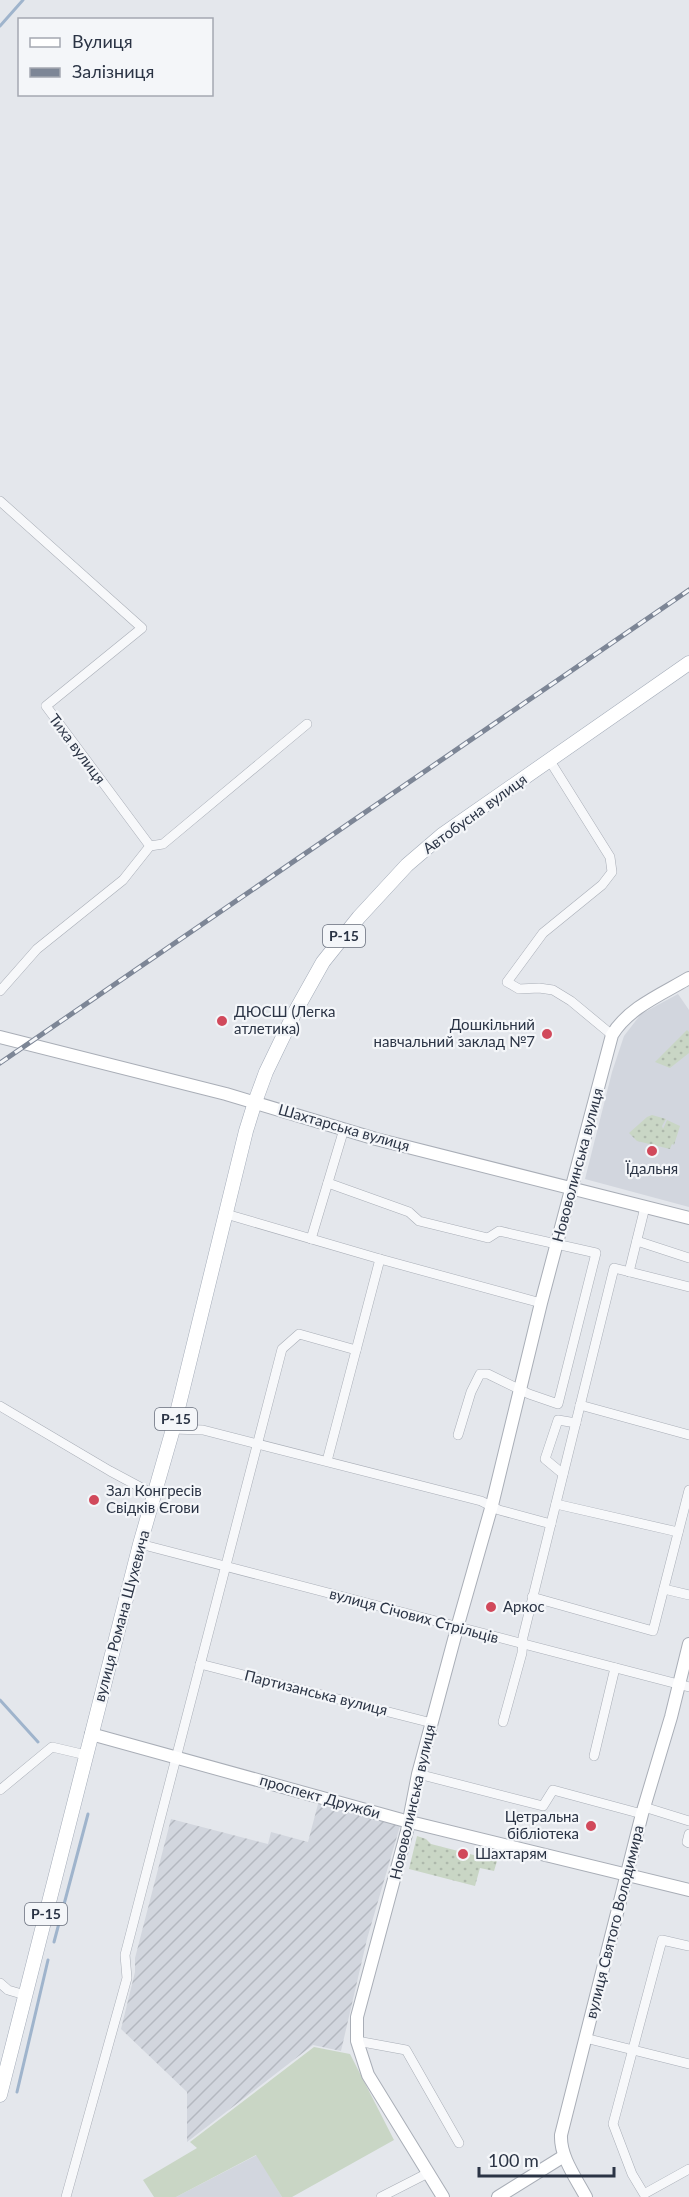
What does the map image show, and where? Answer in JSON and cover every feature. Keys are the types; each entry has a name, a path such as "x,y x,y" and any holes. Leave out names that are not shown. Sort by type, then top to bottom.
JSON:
{"main road":[{"name":"Автобусна вулиця","path":"255,1102 266,1072 295,1012 323,962 359,917 407,866 442,835 689,663"},
{"name":"вулиця Романа Шухевича","path":"0,2095 140,1544 173,1429 255,1102"}],"street":[{"name":"Тиха вулиця","path":"0,501 142,628 46,706 150,846"},
{"path":"0,991 37,949 123,880 150,846 163,844 307,724"},
{"path":"550,761 610,857 612,872 602,885 543,933 507,982 519,989 553,990 571,1001 612,1035"},
{"name":"Нововолинська вулиця","path":"443,2197 368,2075 357,2041 356,2025 359,2008 409,1821 418,1774 492,1505 541,1303 612,1035 619,1023 634,1011 689,978"},
{"name":"Шахтарська вулиця","path":"0,1037 255,1102 344,1129 571,1189 689,1218"},
{"path":"311,1239 344,1129"},
{"path":"328,1183 409,1212 420,1221 488,1238 499,1232 596,1253 558,1404 520,1390 488,1374 480,1374 471,1392 458,1435"},
{"path":"629,1272 645,1207"},
{"path":"226,1214 541,1303"},
{"path":"637,1241 689,1258"},
{"path":"327,1461 380,1259"},
{"path":"503,1722 614,1268 689,1287"},
{"path":"66,2197 127,1978 125,1955 282,1349 300,1334 356,1350"},
{"path":"580,1405 689,1435"},
{"path":"0,1406 153,1494"},
{"path":"563,1474 545,1459 558,1420 576,1423"},
{"path":"173,1429 203,1430 327,1461 492,1505 499,1510 551,1524"},
{"path":"532,1597 653,1631 689,1490"},
{"path":"556,1504 678,1532"},
{"name":"вулиця Січових Стрільців","path":"140,1544 684,1686"},
{"path":"664,1589 689,1595"},
{"name":"вулиця Святого Володимира","path":"586,2197 564,2156 560,2144 561,2135 643,1811 684,1686 689,1644"},
{"name":"Партизанська вулиця","path":"200,1664 432,1723"},
{"path":"594,1756 615,1668"},
{"name":"проспект Дружби","path":"91,1734 409,1821 689,1890"},
{"path":"0,1790 52,1747 86,1755"},
{"path":"418,1774 543,1806 553,1790 689,1821"},
{"path":"689,1834 687,1842 689,1843"},
{"path":"689,1946 662,1940 613,2124 632,2174 644,2194 689,2169"},
{"path":"0,1983 8,1990 25,1995"},
{"path":"585,2038 689,2064"},
{"path":"357,2041 406,2050 459,2143"},
{"path":"498,2197 564,2156"},
{"path":"381,2197 428,2173"}],"shaded area":[{"path":"678,994 689,1010 689,1207 585,1179 612,1072 624,1036 641,1014"},
{"path":"318,1804 400,1826 367,1939 341,2051 313,2045 187,2142 187,2092 121,2029 135,1972 135,1958 171,1819 268,1844 271,1832 308,1842"},
{"path":"257,2155 282,2197 176,2197"}],"green space":[{"path":"687,1030 689,1032 689,1053 670,1068 655,1062"},
{"path":"652,1115 666,1119 662,1126 663,1129 667,1120 680,1126 674,1145 672,1144 670,1149 637,1141 629,1133"},
{"path":"417,1836 426,1839 431,1844 497,1861 494,1871 480,1868 475,1886 409,1869"},
{"path":"314,2047 350,2054 394,2140 292,2197 282,2197 256,2155 176,2197 154,2197 143,2180 197,2148 190,2142"}],"waterway":[{"path":"0,26 23,0"},
{"path":"0,1700 38,1742"},
{"path":"54,1942 88,1814"},
{"path":"17,2092 48,1960"}],"railway":[{"path":"0,1063 689,590"}],"place":[{"name":"ДЮСШ (Легка атлетика)","path":"222,1021"},
{"name":"Дошкільний навчальний заклад №7","path":"547,1034"},
{"name":"Їдальня","path":"652,1151"},
{"name":"Зал Конгресів Свідків Єгови","path":"94,1500"},
{"name":"Аркос","path":"491,1607"},
{"name":"Цетральна бібліотека","path":"591,1826"},
{"name":"Шахтарям","path":"463,1854"}]}
